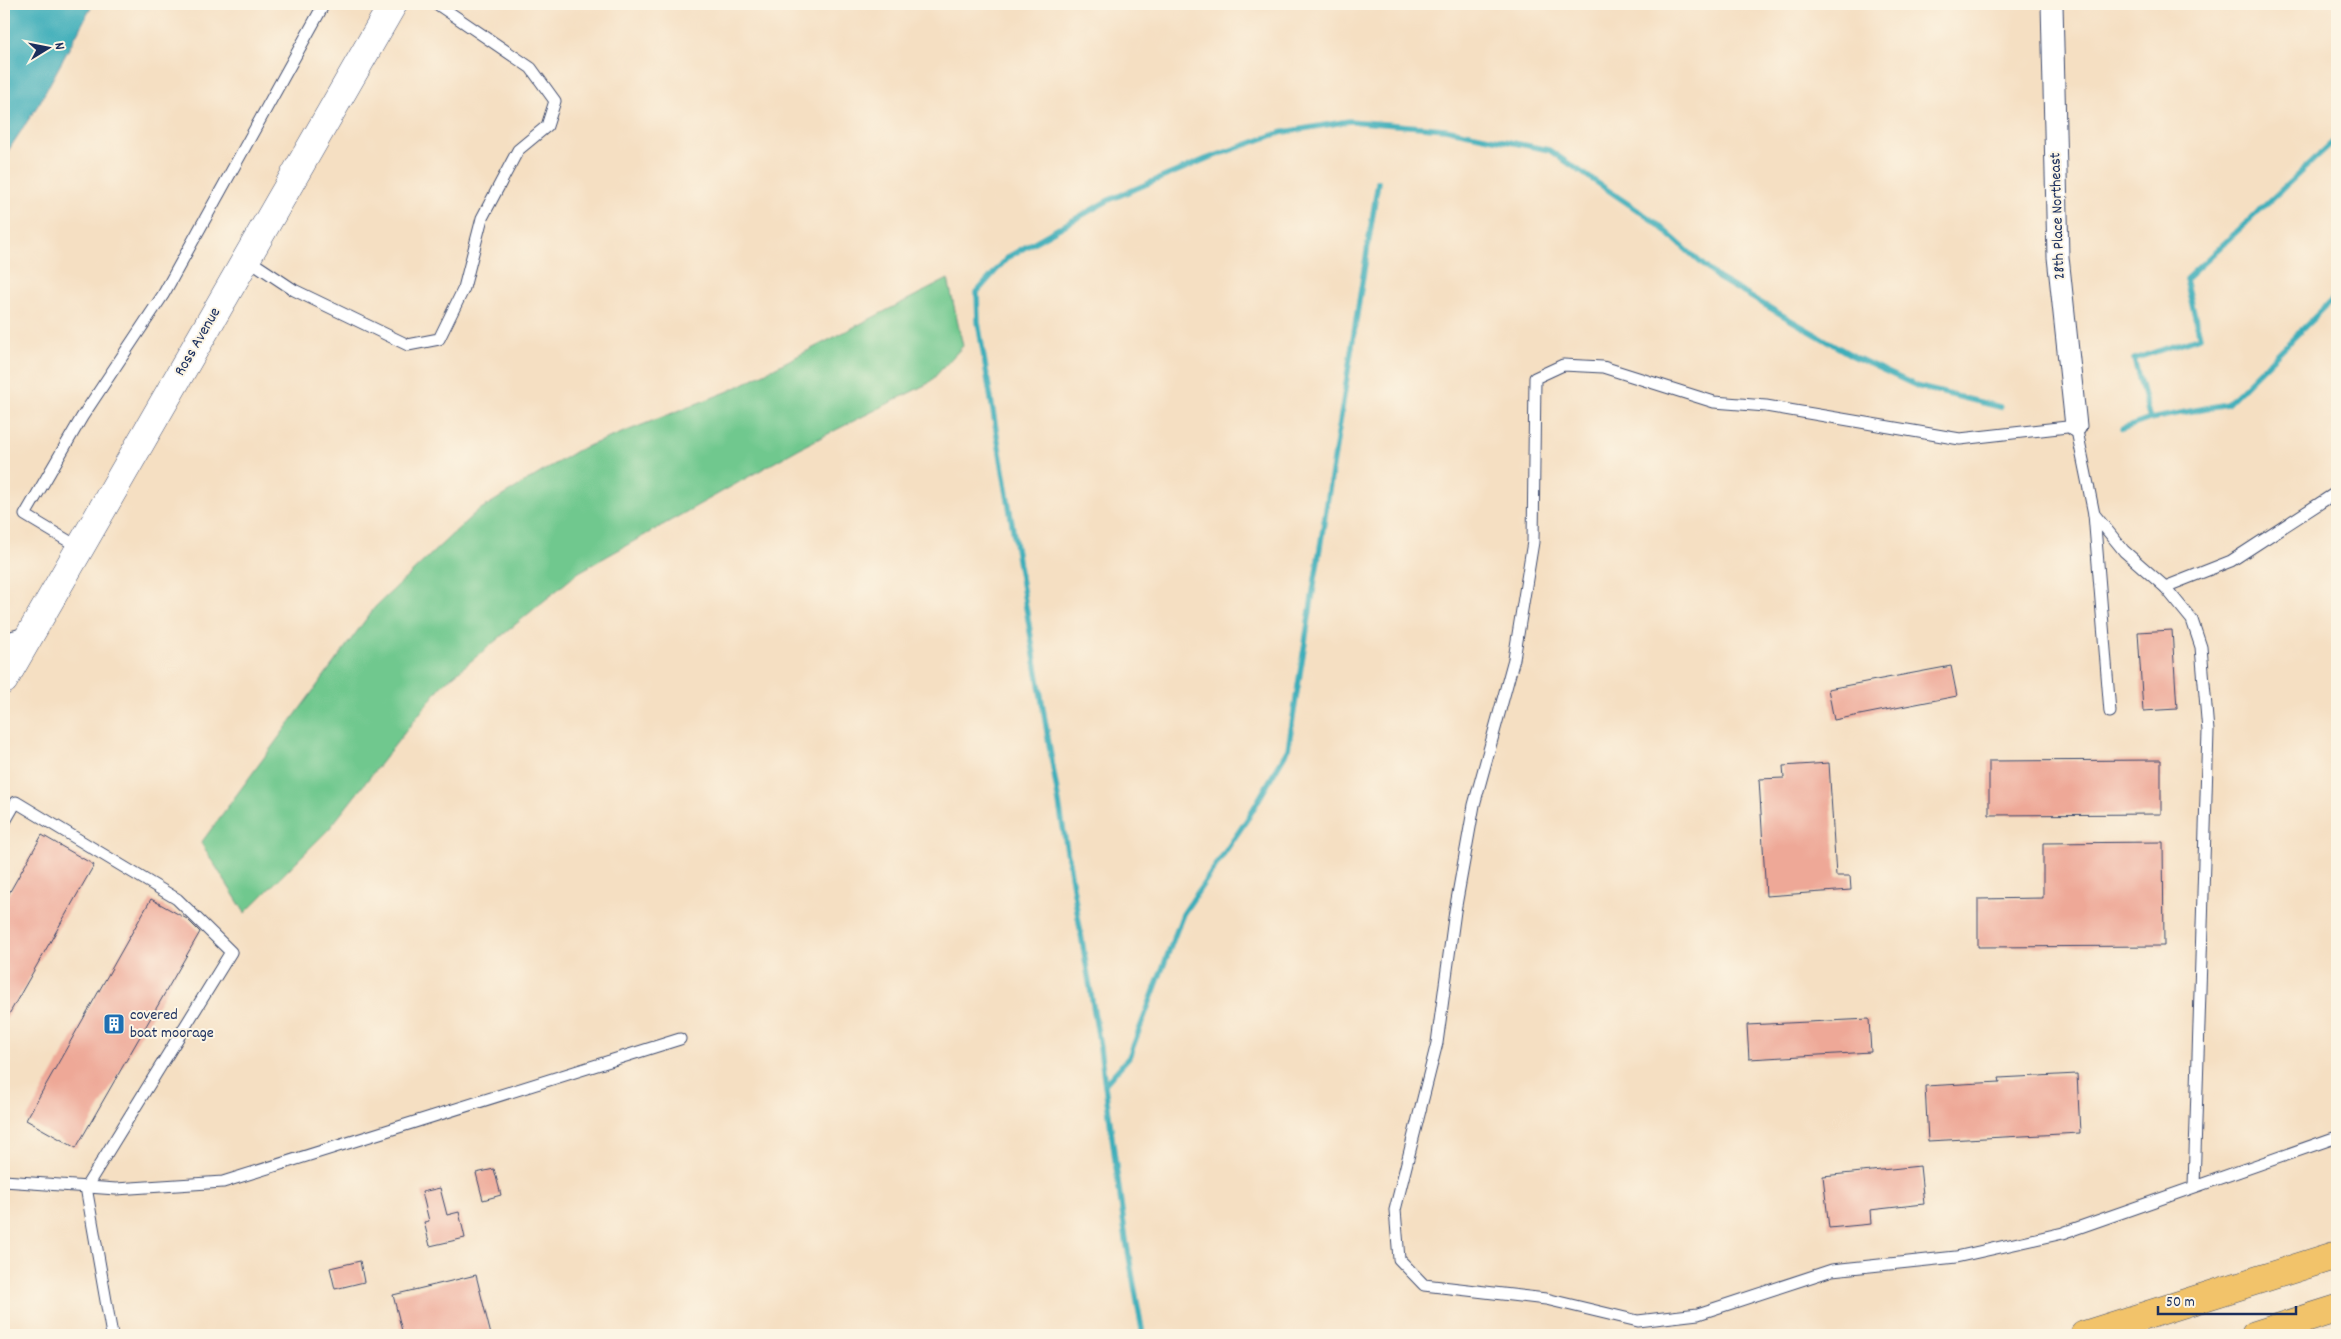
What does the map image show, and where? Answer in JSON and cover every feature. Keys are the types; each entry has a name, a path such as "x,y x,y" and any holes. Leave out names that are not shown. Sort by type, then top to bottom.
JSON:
{"highway":[{"path":"2084,1335 2337,1254"},
{"path":"2255,1335 2337,1309"}],"street":[{"name":"Ross Avenue","path":"4,680 393,4"},
{"name":"28th Place Northeast","path":"2052,4 2058,257 2076,426"}],"lane":[{"path":"80,548 26,515 82,417 163,295 324,4"},
{"path":"246,258 294,290 408,345 439,339 464,288 482,218 518,150 548,126 555,101 531,68 458,16 437,4"},
{"path":"2110,712 2094,514 2076,426 1960,440 1766,406 1714,402 1603,368 1563,365 1535,378 1533,542 1514,659 1474,805 1455,911 1436,1043 1395,1210 1399,1259 1424,1285 1546,1299 1638,1321 1698,1314 1832,1270 1956,1257 2063,1233 2337,1137"},
{"path":"2165,587 2231,561 2337,492"},
{"path":"2094,514 2124,552 2165,587 2192,620 2201,647 2208,731 2194,1186"},
{"path":"4,639 32,630"},
{"path":"4,823 16,802 177,899 231,952 86,1187 112,1335"},
{"path":"4,1182 116,1189 223,1182 680,1039"}],"green space":[{"path":"948,279 963,346 929,383 800,448 579,572 442,685 329,829 245,913 201,843 375,607 476,512 578,450 729,391"}],"water":[{"path":"4,4 93,4 40,102 4,157"}],"building":[{"path":"2172,630 2177,709 2143,711 2138,632"},
{"path":"1951,666 1957,696 1834,720 1828,689"},
{"path":"2161,760 2161,814 1989,815 1989,761"},
{"path":"1829,763 1836,876 1850,876 1851,890 1766,896 1759,779 1784,778 1783,766"},
{"path":"42,835 94,865 4,1023 4,902"},
{"path":"2163,842 2164,946 1978,947 1978,899 2043,898 2043,843"},
{"name":"covered boat moorage","path":"151,899 187,919 200,932 76,1148 26,1120"},
{"path":"1869,1019 1871,1052 1749,1059 1747,1025"},
{"path":"2077,1074 2080,1133 1928,1141 1925,1086 2000,1082 1999,1078"},
{"path":"1920,1166 1924,1204 1870,1210 1871,1224 1829,1228 1823,1176"},
{"path":"494,1169 501,1195 483,1200 476,1173"},
{"path":"440,1188 447,1215 459,1212 465,1238 430,1246 424,1222 429,1221 422,1192"},
{"path":"360,1261 364,1282 335,1289 330,1268"},
{"path":"476,1275 491,1335 403,1335 393,1295"}],"waterway":[{"path":"1143,1335 1126,1240 1099,1041 978,322 977,292 1008,257 1109,200 1206,159 1279,133 1349,121 1445,129 1549,150 1655,222 1718,278 1853,356 1919,387 2000,407"},
{"path":"2150,419 2134,359 2200,337 2186,279 2337,138"},
{"path":"1105,1084 1129,1057 1183,914 1248,818 1288,749 1378,182"},
{"path":"2122,429 2150,419 2227,404 2337,295"}],"place":[{"name":"covered boat moorage","path":"114,1024"}]}
